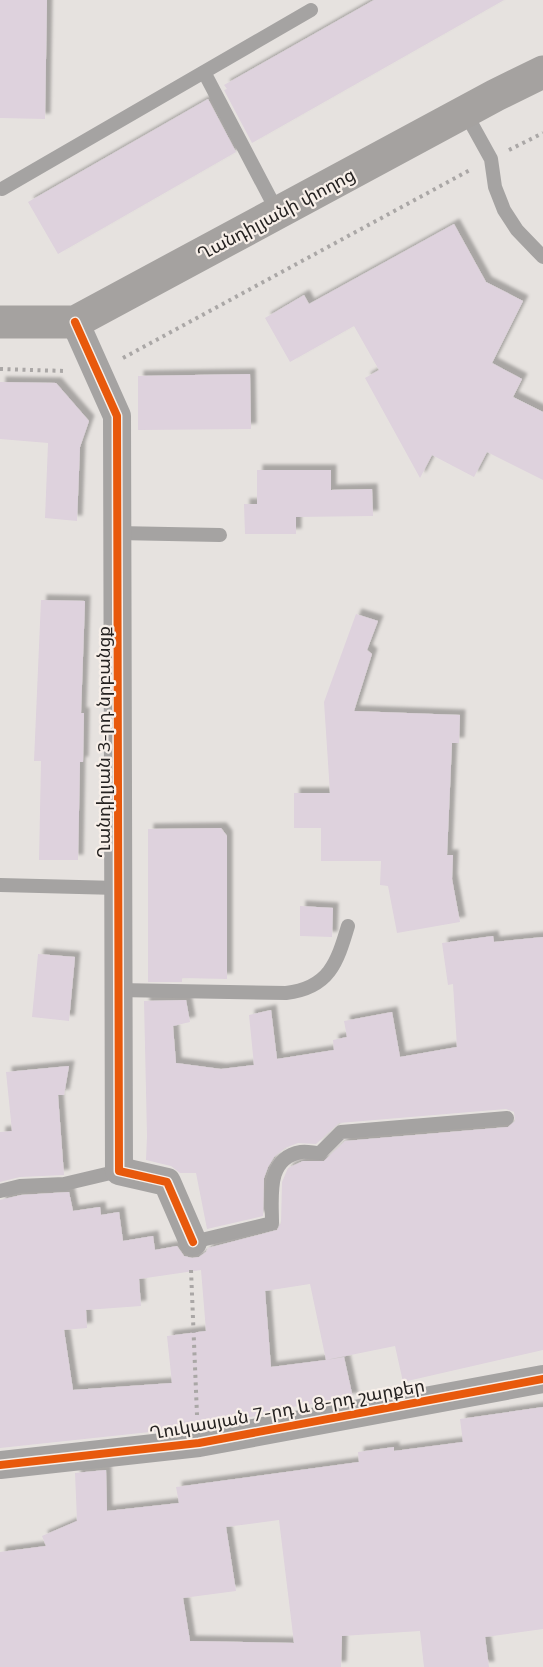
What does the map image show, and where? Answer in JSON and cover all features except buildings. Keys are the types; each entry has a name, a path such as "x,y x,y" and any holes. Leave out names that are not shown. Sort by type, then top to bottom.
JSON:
{"main road":[{"name":"Ղանդիլյանի փողոց","path":"0,322 75,322 543,72"}],"street":[{"name":"Ղանդիլյան 3-րդ նրբանցք","path":"75,322 117,416 119,1171"},
{"path":"119,1171 167,1182 193,1242"},
{"name":"Ղուկասյան 7-րդ և 8-րդ շարքեր","path":"0,1465 199,1443 543,1378"}],"lane":[{"path":"2,189 311,10"},
{"path":"204,72 278,213"},
{"path":"465,112 491,159 495,187 504,210 517,230 543,257"},
{"path":"117,533 219,535"},
{"path":"0,885 118,888"},
{"path":"118,990 286,993 302,991 314,986 326,976 335,962 348,926"},
{"path":"193,1242 272,1222 273,1174 281,1162 300,1152 320,1153 341,1132 507,1118"},
{"path":"0,1191 20,1186 64,1184 119,1171"}],"path":[{"path":"0,369 97,372 543,133"},
{"path":"193,1242 190,1287 199,1443"}],"cycle path":[{"path":"75,322 117,416 119,1171 167,1182 193,1242"},
{"path":"0,1465 199,1443 543,1379"}]}
